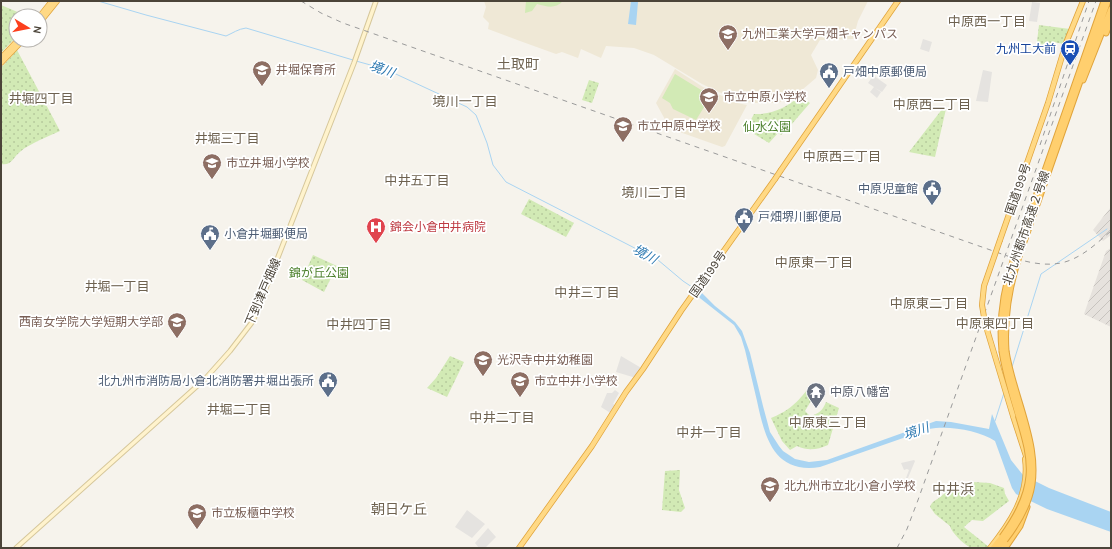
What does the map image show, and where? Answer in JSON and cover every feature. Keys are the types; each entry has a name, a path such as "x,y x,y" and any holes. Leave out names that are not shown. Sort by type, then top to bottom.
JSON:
{"highway":[{"path":"48,12 57,1"},
{"name":"国道199号","path":"519,548 592,446 626,392 898,1"},
{"name":"国道199号","path":"1002,548 1020,521 1027,505 1028,476 1023,449 985,323 982,305 984,286 1048,103 1066,43 1083,1"},
{"name":"北九州都市高速２号線","path":"998,548 1025,496 1029,476 1026,442 1007,376 1001,327 1003,302 1018,252 1104,1"},
{"path":"1073,101 1108,1"},
{"path":"1073,101 1088,72 1111,9"},
{"path":"1106,33 1111,20"},
{"path":"1,58 10,48"},
{"path":"1,63 15,48"},
{"name":"北九州都市高速２号線","path":"1018,252 1073,101"},
{"name":"北九州都市高速２号線","path":"993,548 1020,518 1029,498 1034,476 1033,456 1028,435 1004,351"},
{"name":"国道199号","path":"990,548 1004,530 1020,501 1028,476"},
{"path":"1005,548 1020,526 1029,498"}],"main road":[{"name":"下到津戸畑線","path":"16,548 205,379 230,351 253,321 354,63 376,1"}],"shaded area":[{"name":"九州工業大学戸畑キャンパス","path":"484,1 868,1 858,21 853,39 820,40 811,55 818,70 816,78 795,96 778,103 754,103 736,100 702,84 654,55 634,48 606,46 601,58 581,49 578,58 562,52 556,54 488,29 489,23 483,17 486,7"},
{"path":"1032,2 1040,3 1037,22 1029,21"},
{"path":"923,39 932,42 929,52 920,49"},
{"path":"675,69 703,87 737,103 747,105 725,146 722,147 674,130 668,125 656,103"},
{"path":"983,70 992,72 988,102 976,101"},
{"path":"873,76 887,85 882,92 875,88 881,92 877,98 870,92 874,87 868,83"},
{"path":"1111,207 1111,235 1103,241 1093,230"},
{"path":"1111,248 1111,327 1084,314 1106,251"},
{"path":"621,356 643,369 636,378 616,372"},
{"path":"615,390 619,393 613,404 617,406 612,414 601,407 607,393 612,393"},
{"path":"915,461 908,478 906,478 909,470 904,470 901,463"},
{"path":"467,510 485,524 472,538 455,527"},
{"path":"488,528 496,537 485,548 479,548 475,543"}],"green space":[{"path":"526,1 563,1 560,4 551,7 537,4 532,11 525,13"},
{"path":"1,5 8,8 8,46 1,53"},
{"path":"1039,25 1070,29 1064,44 1053,42 1051,52 1036,50"},
{"path":"17,50 60,131 25,148 8,164 1,164 1,68"},
{"path":"675,74 711,96 696,120 673,109 670,103 662,98"},
{"path":"589,80 599,83 592,103 582,100"},
{"name":"仙水公園","path":"800,96 810,103 781,135 778,133 769,143 746,129 754,114 779,110"},
{"path":"943,108 946,109 935,157 909,152"},
{"path":"529,199 574,223 566,237 521,214"},
{"name":"錦が丘公園","path":"313,255 337,266 324,292 302,280"},
{"path":"450,356 464,362 447,397 427,388 436,378"},
{"path":"807,390 811,401 805,411 810,416 820,411 826,402 839,408 828,445 812,449 805,449 797,446 790,450 782,441 771,418 791,407"},
{"path":"680,470 679,490 685,508 681,512 662,510 665,471"},
{"path":"973,482 990,483 1004,488 1005,494 1009,501 983,521 972,520 964,527 989,547 988,548 974,548 966,545 956,535 950,526 935,514 930,507 933,502 954,486"}],"water":[{"path":"631,1 638,2 636,25 628,24"},
{"path":"700,291 715,306 735,322 742,331 750,353 770,432 783,451 795,459 809,462 827,460 936,421 951,422 989,429 992,414 1011,460 1023,475 1049,488 1111,512 1111,532 1047,509 1016,494 1012,488 995,441 972,431 963,429 929,429 820,467 804,468 792,465 782,459 768,440 760,415 741,337 734,325 696,295"}],"waterway":[{"name":"境川","path":"98,1 226,36 246,28 353,60"},
{"name":"境川","path":"356,61 385,69 467,107 476,115 487,143 493,165 506,182 658,260 695,289"},
{"path":"1012,367 1041,274 1107,229"},
{"path":"995,421 1004,393"}],"railway":[{"path":"301,1 321,13 343,23 1023,261 1046,264 1057,264 1068,261 1086,252 1111,231"},
{"path":"1040,145 1089,1"},
{"path":"897,548 907,529 918,500 1096,1"}],"place":[{"name":"九州工業大学戸畑キャンパス","path":"728,51"},
{"name":"九州工大前","path":"1070,66"},
{"name":"井堀保育所","path":"262,87"},
{"name":"戸畑中原郵便局","path":"829,89"},
{"name":"市立中原小学校","path":"709,114"},
{"name":"市立中原中学校","path":"623,143"},
{"name":"市立井堀小学校","path":"212,180"},
{"name":"中原児童館","path":"932,206"},
{"name":"戸畑堺川郵便局","path":"744,234"},
{"name":"錦会小倉中井病院","path":"376,244"},
{"name":"小倉井堀郵便局","path":"210,251"},
{"name":"西南女学院大学短期大学部","path":"177,339"},
{"name":"光沢寺中井幼稚園","path":"483,377"},
{"name":"北九州市消防局小倉北消防署井堀出張所","path":"328,398"},
{"name":"市立中井小学校","path":"520,398"},
{"name":"中原八幡宮","path":"816,409"},
{"name":"北九州市立北小倉小学校","path":"770,503"},
{"name":"市立板櫃中学校","path":"197,530"}],"district":[{"name":"中原西一丁目","path":"987,21"},
{"name":"土取町","path":"518,64"},
{"name":"井堀四丁目","path":"41,98"},
{"name":"境川一丁目","path":"465,101"},
{"name":"中原西二丁目","path":"932,104"},
{"name":"井堀三丁目","path":"227,138"},
{"name":"中原西三丁目","path":"842,156"},
{"name":"中井五丁目","path":"417,180"},
{"name":"境川二丁目","path":"654,192"},
{"name":"中原東一丁目","path":"814,262"},
{"name":"井堀一丁目","path":"117,286"},
{"name":"中井三丁目","path":"587,292"},
{"name":"中原東二丁目","path":"929,303"},
{"name":"中原東四丁目","path":"995,323"},
{"name":"中井四丁目","path":"359,324"},
{"name":"井堀二丁目","path":"239,409"},
{"name":"中井二丁目","path":"502,417"},
{"name":"中原東三丁目","path":"828,422"},
{"name":"中井一丁目","path":"709,432"},
{"name":"中井浜","path":"953,489"},
{"name":"朝日ケ丘","path":"399,509"}]}
